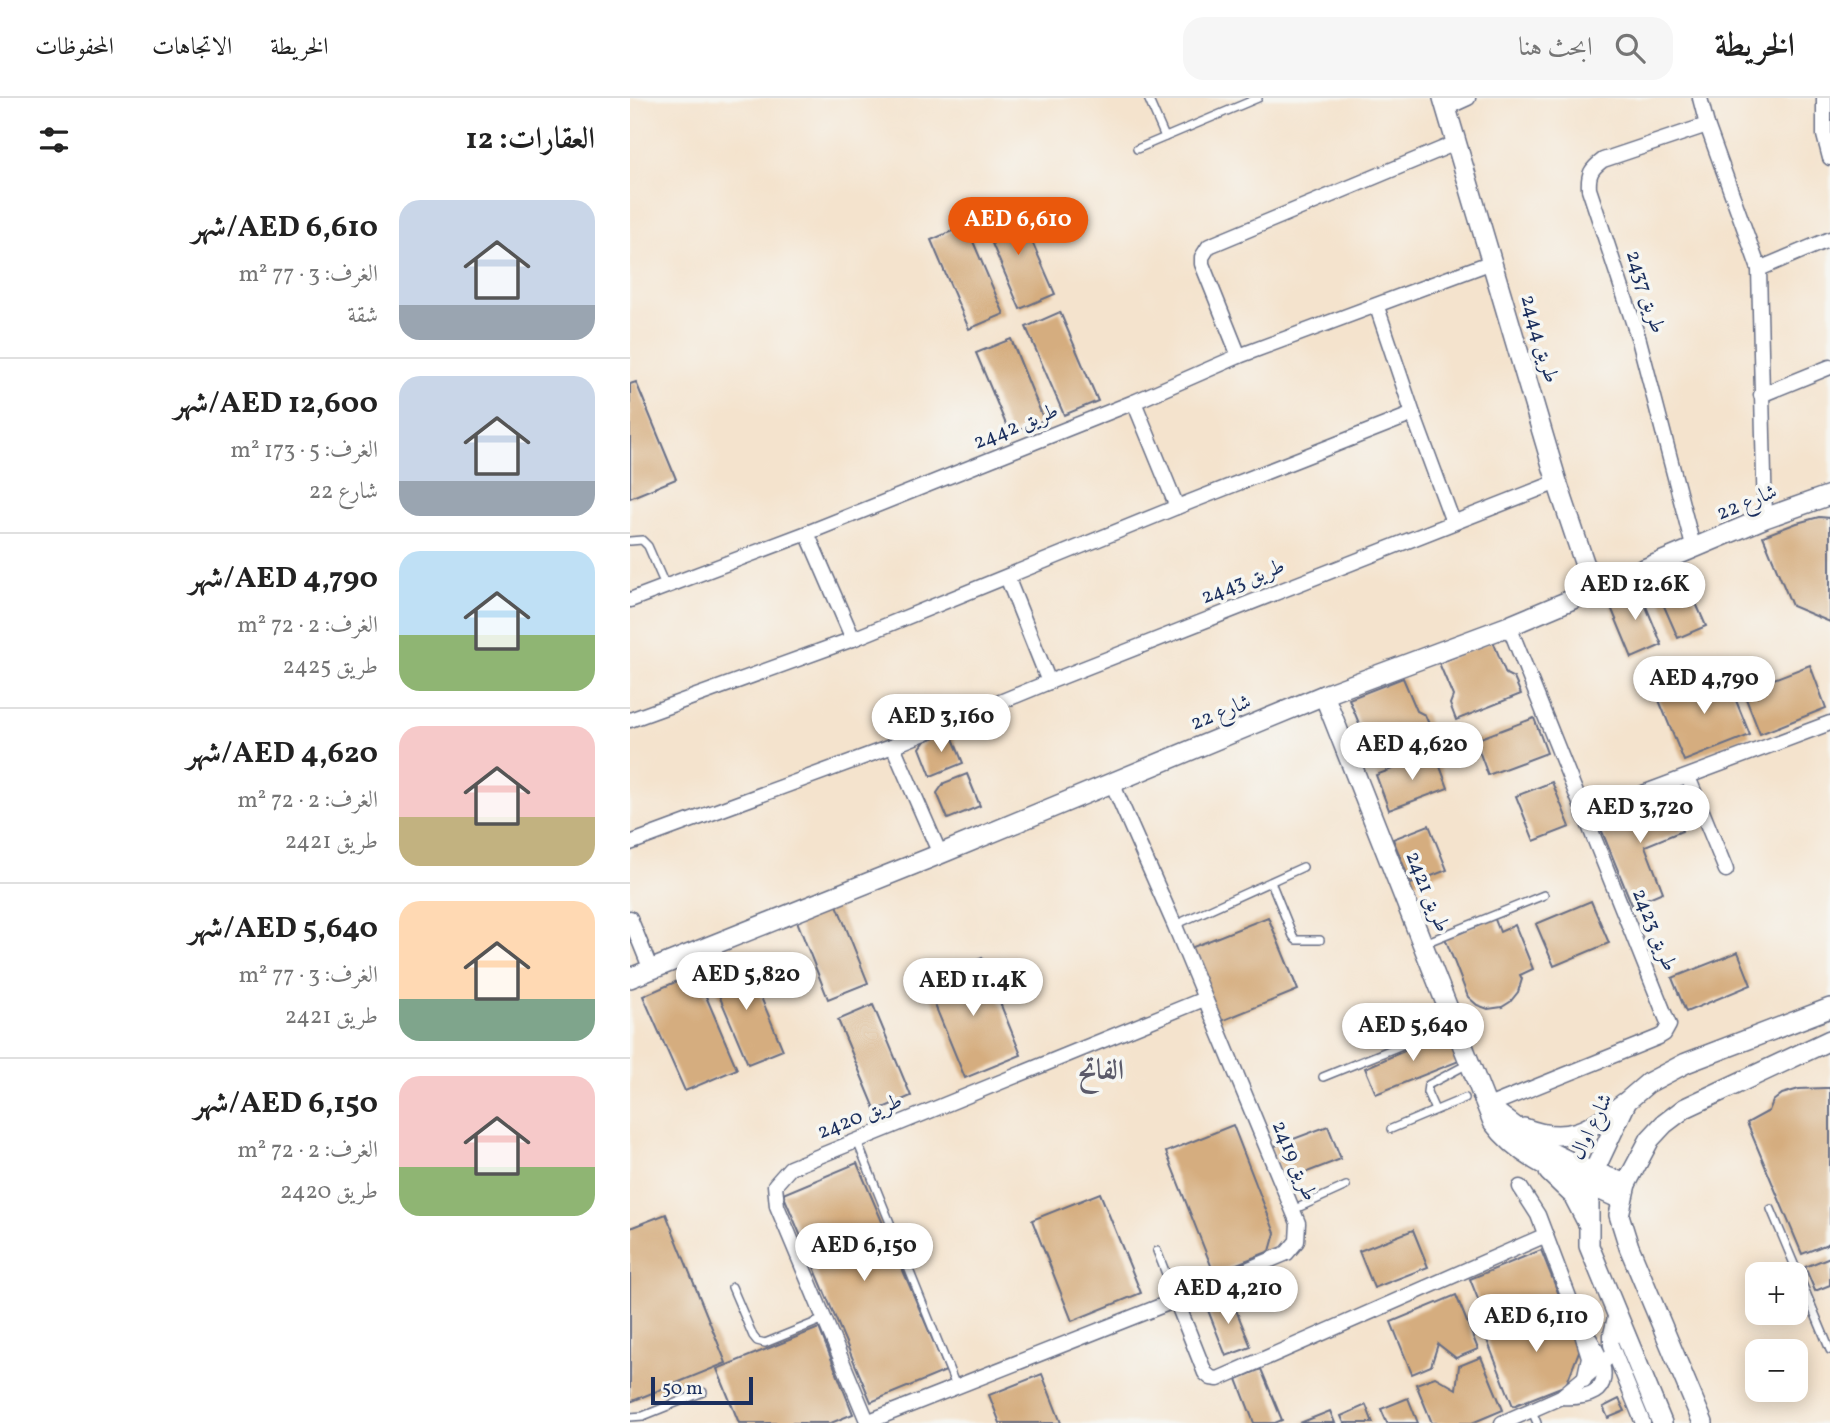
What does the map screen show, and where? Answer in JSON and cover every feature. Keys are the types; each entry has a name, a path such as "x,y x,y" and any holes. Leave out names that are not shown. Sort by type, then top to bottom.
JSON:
{"street":[{"path":"1445,103 1468,98"},
{"path":"1700,98 1707,125 1759,269 1765,519"},
{"path":"1824,98 1824,135 1830,158"},
{"name":"طريق 2444","path":"1445,103 1556,482 1594,592"},
{"name":"طريق 2437","path":"1693,550 1639,340 1589,189 1588,177 1591,169 1610,156 1707,125"},
{"path":"1239,356 1202,264 1202,257 1209,246 1456,143"},
{"path":"1759,269 1830,239"},
{"name":"طريق 2442","path":"630,600 807,533 1134,402 1239,356 1377,307 1492,262"},
{"path":"1377,307 1453,522"},
{"path":"1761,395 1830,367"},
{"path":"1134,402 1177,507"},
{"path":"630,720 853,639 1413,414"},
{"name":"طريق 2443","path":"630,843 893,746 1556,482"},
{"name":"شارع 22","path":"630,978 1324,695 1508,626 1765,519 1829,496"},
{"path":"807,533 853,639"},
{"path":"1007,577 1049,682"},
{"name":"طريق 2423","path":"1488,1106 1659,1037 1669,1025 1508,626"},
{"name":"طريق 2421","path":"1324,695 1405,883 1423,944 1493,1122 1503,1136 1543,1166 1592,1178"},
{"path":"1584,815 1830,723"},
{"path":"893,746 940,853"},
{"path":"1688,777 1726,870"},
{"name":"طريق 2419","path":"867,1422 1177,1300 1287,1253 1297,1241 1298,1223 1192,964 1112,783"},
{"path":"630,918 651,970"},
{"name":"طريق 2420","path":"867,1422 855,1404 828,1339 824,1318 777,1206 775,1185 790,1168 1209,1007"},
{"name":"شارع اوال","path":"1662,1423 1590,1246 1588,1224 1592,1178 1627,1101 1648,1083 1686,1063 1830,1008"},
{"path":"1703,1423 1629,1247 1619,1215 1624,1192 1650,1139 1685,1108 1830,1040"},
{"path":"1800,1053 1830,1054"},
{"path":"1512,1124 1544,1134 1574,1134 1596,1125 1627,1101"},
{"name":"طريق 2421","path":"1488,1106 1546,1150 1592,1178 1624,1192"},
{"path":"1543,1166 1573,1195 1588,1224"},
{"path":"1520,1187 1546,1235 1578,1321 1589,1357 1584,1380"},
{"path":"1177,1300 1206,1373 1211,1378 1218,1379 1546,1235"},
{"path":"1561,1397 1579,1398 1593,1393 1603,1381 1616,1313"},
{"path":"1578,1321 1609,1357 1638,1421"},
{"path":"1502,1423 1534,1417 1584,1380 1609,1357"}],"lane":[{"path":"1148,98 1165,137"},
{"path":"1137,149 1258,98"},
{"path":"630,541 642,540 648,546 664,585"},
{"path":"1175,926 1303,867"},
{"path":"1271,881 1296,940 1320,940"},
{"path":"1423,944 1544,895"},
{"path":"1323,1077 1455,1024"},
{"path":"1435,1111 1427,1092 1429,1083 1470,1063"},
{"path":"1391,1129 1465,1098"},
{"path":"857,1141 956,1386"},
{"path":"1292,1210 1346,1186"},
{"path":"1771,1209 1830,1350"},
{"path":"1157,1251 1177,1300"},
{"path":"732,1287 752,1336 760,1342 765,1343 824,1318"},
{"path":"1820,1326 1830,1322"},
{"path":"630,1417 643,1416 703,1392"}],"building":[{"path":"1016,205 1055,294 1020,309 982,220"},
{"path":"966,225 1004,314 969,329 931,240"},
{"path":"1060,312 1098,401 1064,415 1026,327"},
{"path":"1011,339 1044,420 1010,434 976,353"},
{"path":"636,382 676,479 630,498 630,384"},
{"path":"1819,517 1830,518 1830,622 1792,606 1763,536"},
{"path":"1681,569 1706,626 1678,638 1653,581"},
{"path":"1638,587 1662,645 1632,658 1608,600"},
{"path":"1493,641 1506,674 1514,678 1521,694 1456,720 1450,704 1453,696 1439,663"},
{"path":"1810,665 1826,708 1760,734 1743,691"},
{"path":"1722,666 1750,735 1684,761 1656,693 1674,686 1679,698 1708,686 1703,674"},
{"path":"1403,678 1417,711 1425,715 1432,731 1367,757 1361,741 1363,733 1349,699"},
{"path":"1534,718 1547,753 1488,775 1475,740"},
{"path":"950,731 963,763 931,776 920,748 925,741"},
{"path":"1435,753 1448,788 1389,810 1376,775"},
{"path":"967,774 980,806 948,819 937,793 944,783"},
{"path":"1552,782 1570,827 1534,841 1516,796"},
{"path":"1668,796 1682,831 1645,846 1663,892 1632,905 1599,824"},
{"path":"1429,825 1447,870 1411,884 1393,839"},
{"path":"1591,901 1609,943 1554,966 1536,924"},
{"path":"837,905 868,983 828,999 797,921"},
{"path":"1268,917 1298,990 1219,1022 1188,949"},
{"path":"1494,917 1500,932 1515,925 1533,969 1520,975 1522,979 1518,992 1510,1002 1502,1007 1488,1009 1477,1005 1468,997 1445,938"},
{"path":"1738,952 1751,985 1686,1012 1672,978"},
{"path":"982,958 1021,1055 965,1078 925,981"},
{"path":"745,959 783,1050 748,1064 710,974"},
{"path":"696,973 737,1069 685,1091 643,996"},
{"path":"873,1005 911,1096 876,1111 838,1020"},
{"path":"1448,1032 1459,1061 1376,1094 1365,1068"},
{"path":"1830,1088 1830,1243 1802,1254 1747,1123 1769,1111 1773,1101 1782,1094 1799,1089"},
{"path":"1233,1125 1275,1233 1270,1251 1214,1273 1166,1152"},
{"path":"1328,1126 1341,1159 1284,1181 1272,1147"},
{"path":"857,1163 946,1371 871,1402 783,1194"},
{"path":"1100,1193 1141,1293 1072,1321 1032,1220"},
{"path":"666,1214 726,1363 630,1402 630,1228"},
{"path":"1413,1230 1428,1267 1374,1288 1359,1251"},
{"path":"1541,1250 1559,1295 1488,1324 1470,1279"},
{"path":"1830,1257 1830,1285 1815,1291 1808,1274 1808,1266"},
{"path":"1230,1295 1251,1347 1226,1356 1206,1305"},
{"path":"1456,1295 1478,1349 1456,1358 1438,1344 1431,1366 1412,1374 1391,1322"},
{"path":"1565,1304 1581,1346 1566,1385 1513,1406 1485,1335"},
{"path":"819,1328 853,1414 831,1423 739,1423 717,1369"},
{"path":"1481,1357 1503,1410 1472,1423 1432,1423 1416,1384 1435,1377 1456,1389 1459,1366"},
{"path":"1261,1369 1282,1420 1275,1423 1254,1423 1237,1379"},
{"path":"1042,1374 1061,1423 1000,1423 989,1395"},
{"path":"1408,1398 1418,1423 1387,1423 1381,1409"},
{"path":"1619,1399 1625,1411 1608,1418 1603,1407"},
{"path":"1366,1405 1373,1423 1344,1423 1341,1416"},
{"path":"1330,1411 1335,1423 1300,1423"}],"district":[{"name":"الفاتح","path":"1101,1071"}]}
